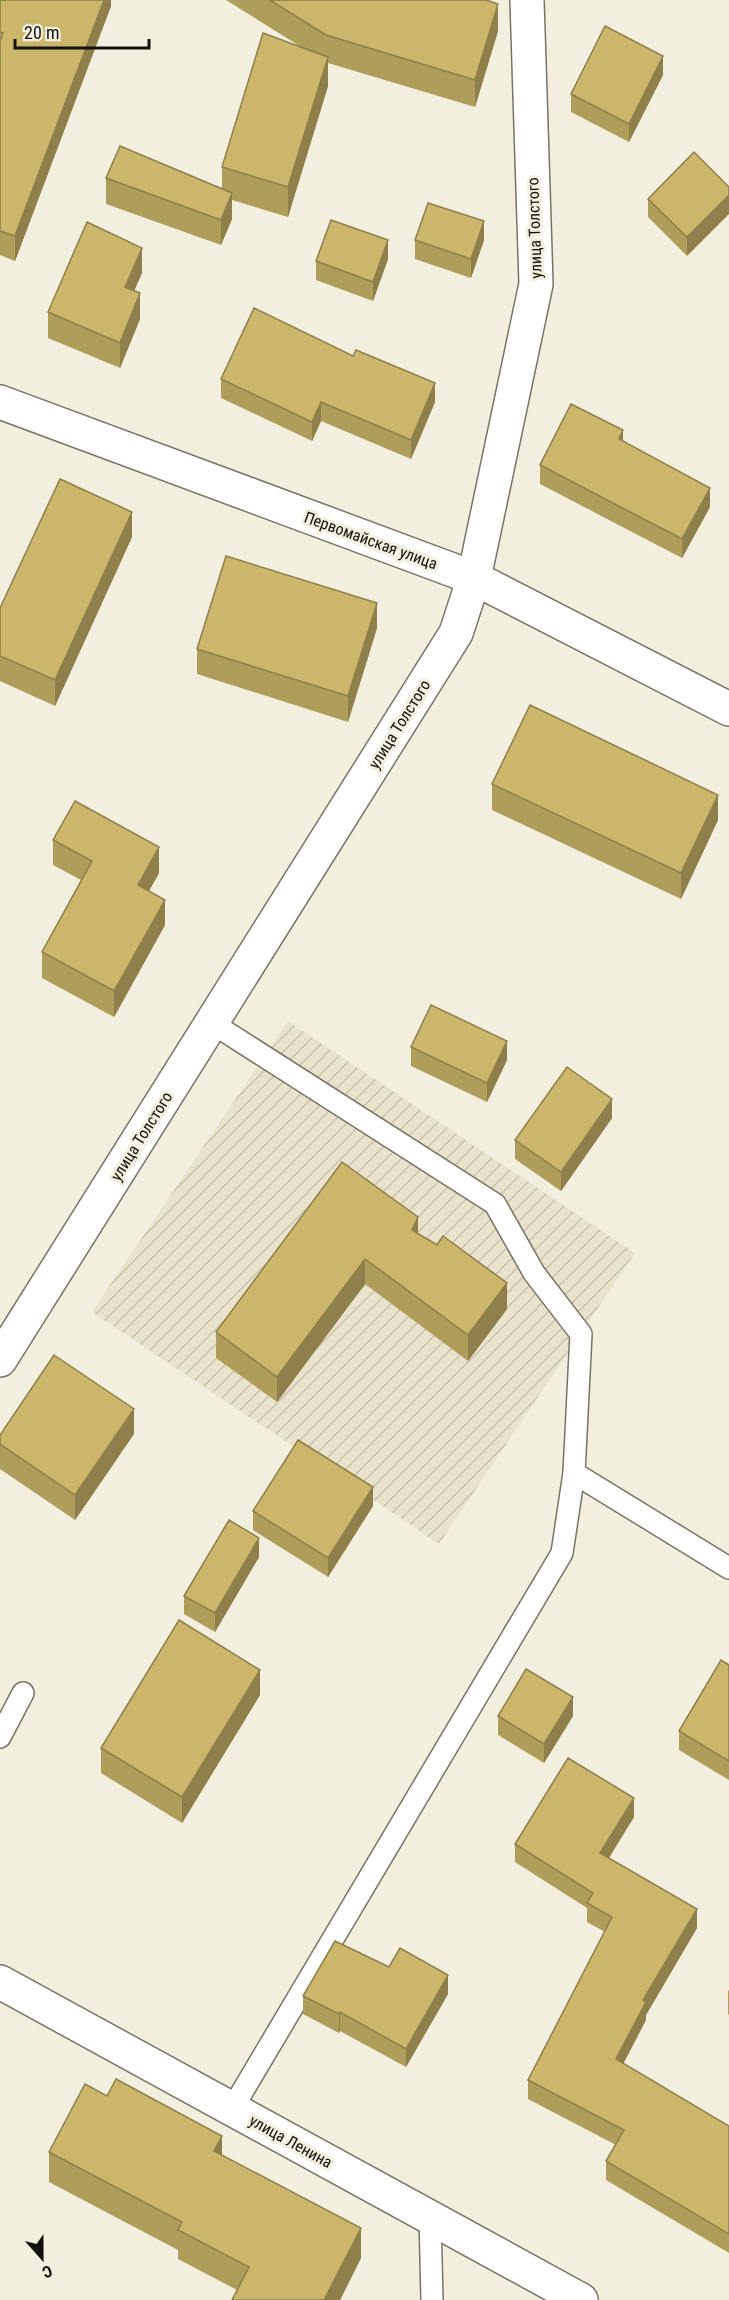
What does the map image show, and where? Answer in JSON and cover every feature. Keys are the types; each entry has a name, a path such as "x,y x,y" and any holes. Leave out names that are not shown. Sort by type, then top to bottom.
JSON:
{"street":[{"name":"улица Толстого","path":"0,1360 456,633 474,578 536,284 527,0"},
{"name":"Первомайская улица","path":"0,402 474,578 729,709"},
{"name":"улица Ленина","path":"0,1982 582,2300"}],"lane":[{"path":"212,1023 495,1204 534,1273 581,1334 574,1473 562,1553 232,2109"},
{"path":"574,1473 729,1568"},
{"path":"0,1737 23,1693"},
{"path":"430,2217 432,2300"}],"shaded area":[{"path":"288,1021 635,1253 439,1544 92,1312"}],"building":[{"path":"0,0 104,0 15,236 0,231 0,41 3,33 0,32"},
{"path":"270,0 486,0 498,4 475,80 326,35"},
{"path":"605,26 663,56 629,124 571,94"},
{"path":"263,33 328,57 288,187 222,167"},
{"path":"120,146 232,193 221,220 106,178"},
{"path":"694,152 729,187 729,195 687,237 648,199"},
{"path":"428,203 484,221 471,259 415,240"},
{"path":"331,220 388,240 373,282 316,261"},
{"path":"87,222 142,248 125,287 140,293 120,343 48,312"},
{"path":"254,308 353,356 356,350 435,383 411,440 321,402 312,422 221,379"},
{"path":"571,404 623,430 619,439 710,488 682,539 540,465"},
{"path":"60,479 132,512 55,680 0,656 0,608"},
{"path":"226,556 377,603 348,696 197,649"},
{"path":"530,705 718,795 681,873 492,784"},
{"path":"75,801 159,847 138,885 165,900 114,991 42,952 92,861 53,840"},
{"path":"431,1005 507,1041 487,1083 411,1047"},
{"path":"567,1067 612,1099 561,1172 515,1140"},
{"path":"342,1162 418,1217 412,1230 437,1245 443,1236 507,1283 468,1335 365,1259 277,1377 216,1332"},
{"path":"54,1355 134,1409 75,1495 0,1444 0,1435"},
{"path":"298,1440 373,1487 328,1558 253,1511"},
{"path":"229,1520 259,1538 215,1613 184,1596"},
{"path":"179,1620 260,1670 182,1797 101,1748"},
{"path":"721,1660 729,1665 729,1761 679,1731"},
{"path":"526,1669 573,1697 544,1744 498,1716"},
{"path":"568,1758 634,1798 600,1853 697,1909 643,2000 646,2002 616,2059 729,2126 729,2234 606,2161 624,2130 528,2080 612,1917 587,1903 593,1893 515,1844"},
{"path":"335,1941 389,1967 400,1948 448,1975 406,2049 340,2012 339,2014 303,1996"},
{"path":"116,2079 222,2136 214,2151 361,2228 324,2300 232,2300 249,2267 178,2230 182,2222 49,2152 85,2084 107,2096"}]}
